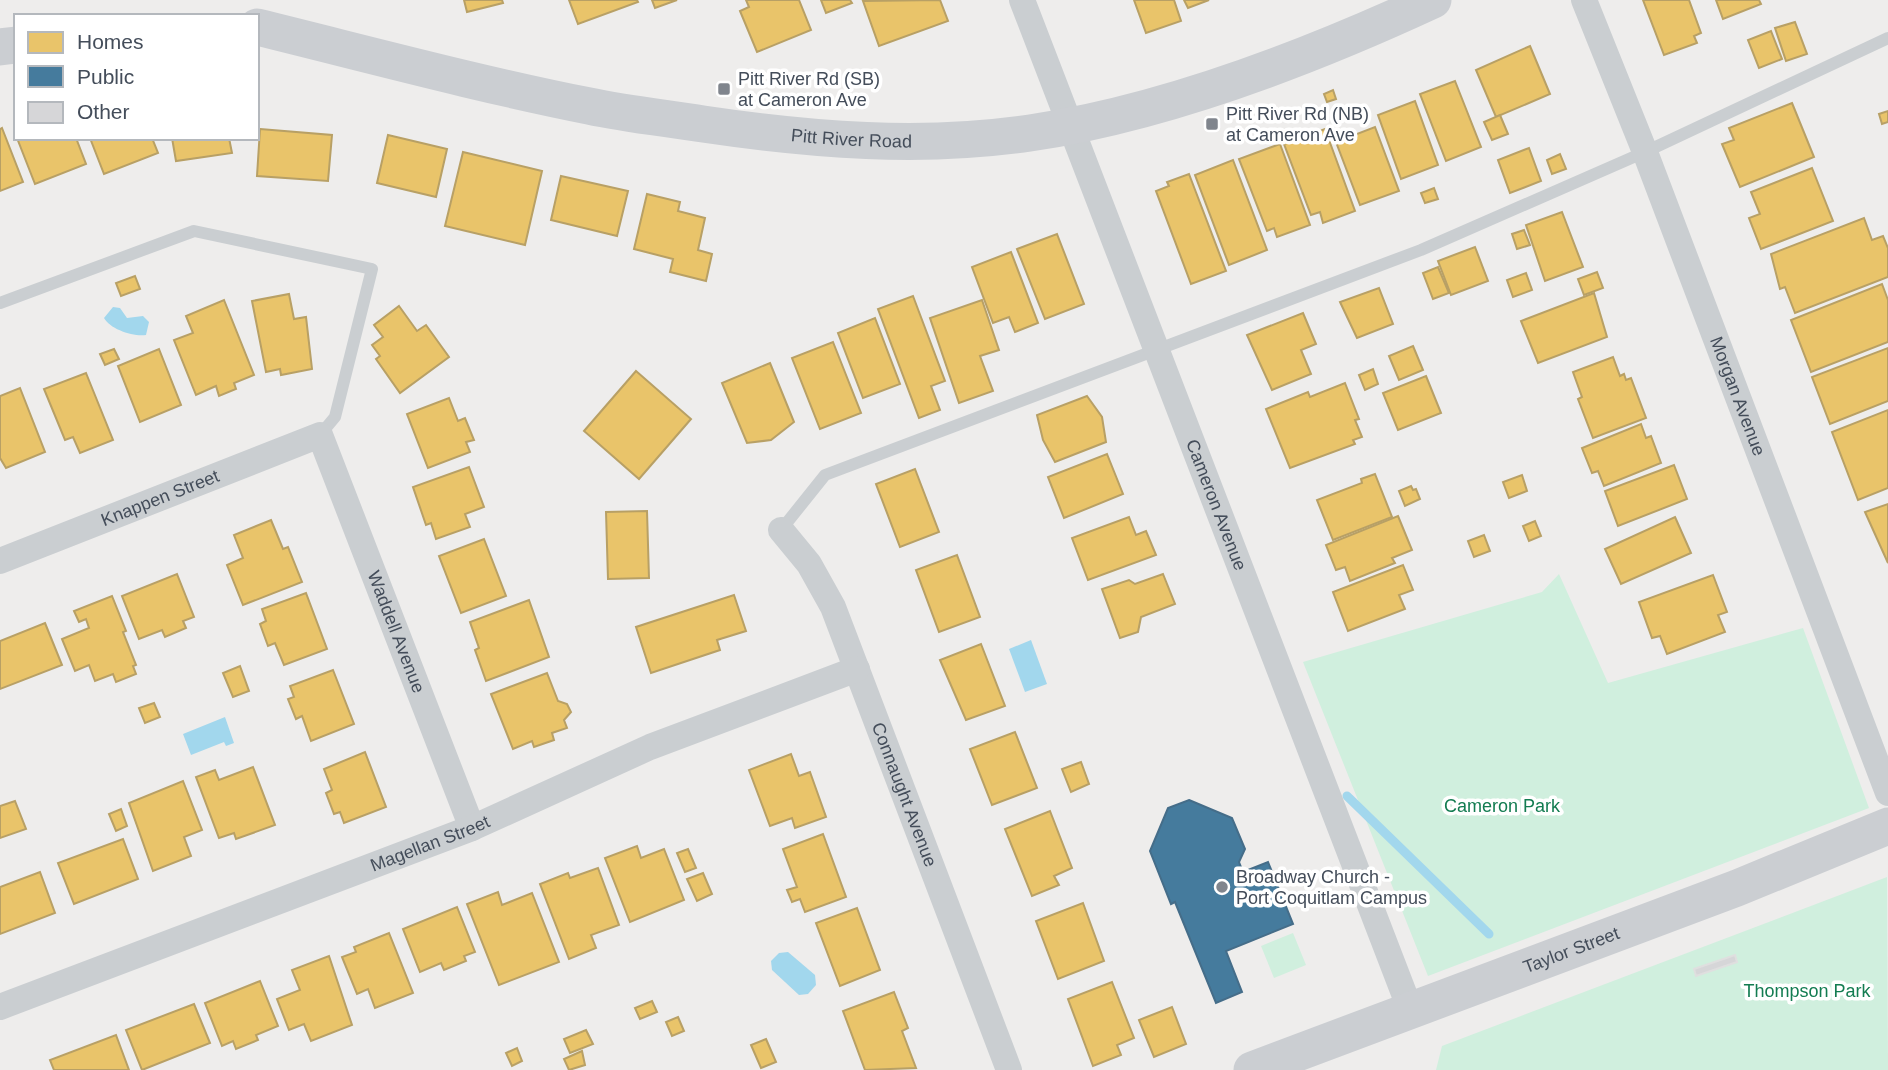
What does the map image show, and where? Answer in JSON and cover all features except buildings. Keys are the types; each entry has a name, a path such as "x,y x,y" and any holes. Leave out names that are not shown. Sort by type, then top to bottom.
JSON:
{"main road":[{"name":"Pitt River Road","path":"259,27 590,106 772,134 943,142 1071,127 1172,100 1345,40 1433,0"},
{"name":"Taylor Street","path":"1252,1070 1737,888 1888,826"}],"street":[{"name":"Cameron Avenue","path":"1023,0 1410,1009"},
{"name":"Morgan Avenue","path":"1584,0 1645,152 1888,793"},
{"name":"Knappen Street","path":"0,561 320,435"},
{"name":"Waddell Avenue","path":"320,435 472,828"},
{"name":"Connaught Avenue","path":"781,530 821,584 857,669 1010,1070"},
{"name":"Magellan Street","path":"0,1007 472,828 650,747 857,669"}],"lane":[{"path":"781,530 825,475 1421,250 1645,152 1888,38"},
{"path":"0,303 194,231 372,269 335,417 320,435"}],"green space":[{"name":"Cameron Park","path":"1559,574 1608,683 1803,628 1869,808 1428,976 1303,662 1542,592"},
{"name":"Thompson Park","path":"1887,877 1888,1070 1436,1070 1442,1046"},
{"path":"1293,933 1306,965 1274,978 1261,946"}],"water":[{"path":"113,307 120,308 127,318 143,316 149,322 146,335 135,335 111,326 104,318"},
{"path":"1031,640 1047,684 1025,692 1009,649"},
{"path":"225,717 234,743 226,746 224,742 191,755 183,734"},
{"path":"788,952 815,975 816,985 808,994 799,995 772,970 771,961 779,953"}],"waterway":[{"path":"1347,796 1489,934"}],"place":[{"name":"Pitt River Rd (SB) at Cameron Ave","path":"724,89"},
{"name":"Pitt River Rd (NB) at Cameron Ave","path":"1212,124"},
{"name":"Broadway Church - Port Coquitlam Campus","path":"1222,887"}]}
